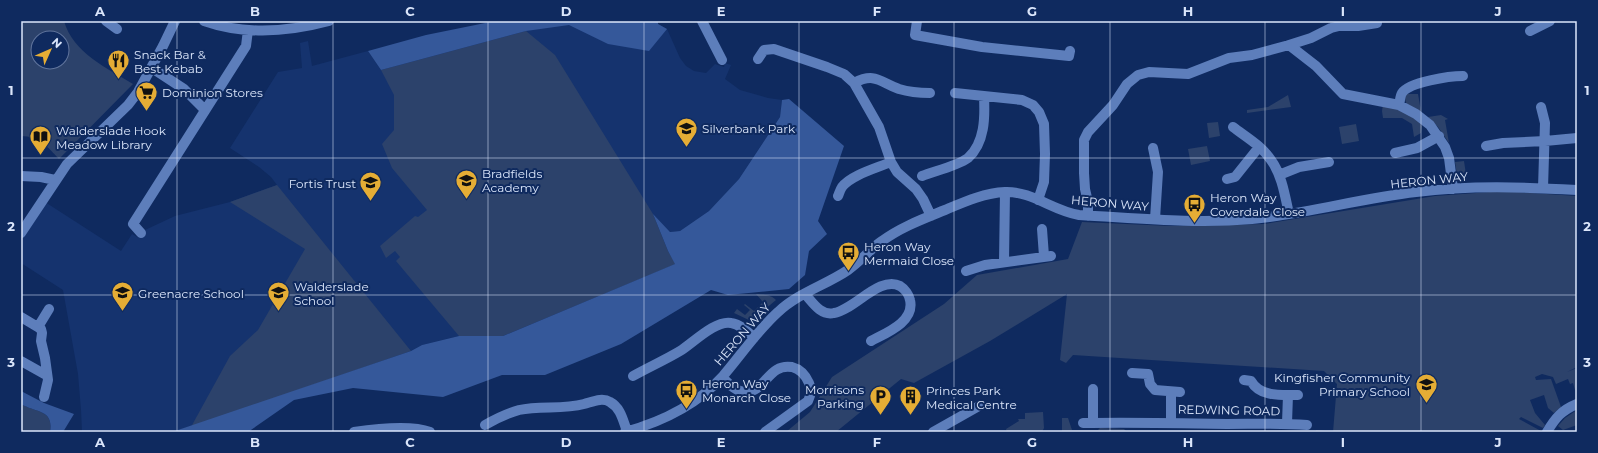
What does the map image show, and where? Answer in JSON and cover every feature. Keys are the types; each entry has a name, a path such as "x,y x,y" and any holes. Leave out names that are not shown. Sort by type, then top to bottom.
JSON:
{"street":[{"path":"106,21 117,29"},
{"path":"21,233 55,180 78,153 128,105 138,92 152,68 175,21"},
{"path":"204,21 217,26 248,30 277,26 304,28 329,21"},
{"path":"703,21 722,60"},
{"path":"917,21 915,35 982,47 1009,50 1069,56 1070,51"},
{"path":"1530,31 1550,21"},
{"path":"1088,216 1088,202 1084,173 1084,140 1088,132 1104,116 1131,80 1138,75 1149,72 1188,74 1229,58 1252,55 1289,46 1338,26 1358,26 1378,23"},
{"path":"141,233 133,224 246,46 248,30"},
{"path":"1289,46 1316,66 1343,94 1399,105 1416,114 1430,125 1439,136 1445,147 1449,158 1453,188"},
{"path":"758,59 764,50 774,49 844,74 854,83 878,127 891,162 897,172 916,189 923,199 931,216"},
{"path":"152,68 184,89 205,110"},
{"path":"1399,105 1402,94 1408,88 1448,77 1463,76"},
{"path":"854,83 864,78 874,78 898,88 912,92 930,94"},
{"path":"955,93 1022,100 1033,105 1040,112 1044,124 1045,154 1044,182 1038,200"},
{"path":"922,176 967,158 976,150 982,133 984,97"},
{"path":"1541,107 1545,122 1543,188"},
{"path":"1233,127 1259,147 1271,160 1279,175 1289,214"},
{"path":"1395,153 1417,148 1439,136"},
{"path":"1486,146 1503,142 1545,141 1577,138"},
{"path":"1227,179 1235,177 1259,147"},
{"path":"1153,148 1158,172 1155,219"},
{"path":"838,196 842,187 849,181 861,174 891,162"},
{"path":"1279,175 1299,167 1329,162"},
{"path":"21,176 41,177 55,180"},
{"name":"HERON WAY","path":"626,432 654,423 680,410 699,397 722,378 754,338 779,311 792,301 848,270 882,241 903,227 988,194 1017,192 1064,212 1088,216 1224,221 1254,219 1289,214 1416,192 1453,188 1543,188 1577,190"},
{"path":"1004,262 1005,192"},
{"path":"966,271 985,264 1047,256 1042,229"},
{"path":"805,294 816,307 825,313 834,313 844,310 884,285 892,284 900,286 910,298 910,312 898,325 871,341"},
{"path":"38,327 49,309"},
{"path":"21,317 41,329 41,340 48,380 44,397"},
{"path":"633,376 680,351 712,328 722,324 731,323 742,327 754,338"},
{"path":"21,362 46,375"},
{"path":"722,378 732,387 744,392 754,391 779,367 794,368 801,371 808,379 812,394 808,401 765,432"},
{"name":"REDWING ROAD","path":"1132,374 1148,374 1150,384 1155,390 1176,392 1171,422"},
{"name":"REDWING ROAD","path":"1244,380 1251,381 1255,388 1262,393 1293,395 1287,423"},
{"name":"REDWING ROAD","path":"1093,389 1088,423 1133,428 1171,422 1228,428 1287,423 1307,425"},
{"path":"491,425 501,415 520,410 563,408 602,399 611,402 617,408 622,415 626,432"},
{"path":"1547,432 1556,417 1564,410 1577,404"},
{"path":"933,432 979,406"},
{"path":"354,432 413,428 430,432"}],"shaded area":[{"path":"21,21 64,21 67,30 30,30 30,70 70,70 70,35 83,51 102,65 133,84 59,159 47,146 38,140 27,136 21,136"},
{"path":"495,21 658,21 658,24 667,29 649,51 608,44 569,25 526,31 381,70 368,51 426,35"},
{"path":"545,21 658,21 658,24 667,29 680,58 686,66 694,71 706,73 715,64 724,67 725,63 731,65 725,79 740,90 768,98 782,100 780,117 739,179 709,211 680,231 670,232 654,216 503,336 459,336 422,345 411,351 173,432 82,432 78,374 63,290 21,263 21,239 45,202 121,251 132,234 139,238 145,230 175,216 230,202 277,185 271,177 259,167 230,148 278,72 302,68 300,43 308,41 312,66 368,51 381,70"},
{"name":"Bradfields Academy","path":"526,31 555,55 653,214 668,251 676,264 503,336 459,336 396,261 400,257 395,251 386,258 380,246 415,216 418,217 427,210 392,168 382,144 394,130 394,95 381,70"},
{"path":"1405,94 1418,94 1421,111 1420,113 1407,104"},
{"path":"1288,95 1291,107 1247,113 1247,110 1268,107"},
{"path":"789,99 844,146 818,221 827,234 809,251 805,275 789,289 728,295 711,290 621,344 545,375 502,375 443,397 353,388 294,400 248,432 172,432 411,351 422,345 459,336 503,336 675,264 653,214 670,232 680,231 709,211 739,179 780,117 782,100"},
{"path":"1383,104 1399,109 1415,118 1422,126 1421,133 1414,137 1412,124 1402,118 1383,118"},
{"path":"1441,115 1448,119 1445,120 1449,143 1438,127 1428,117"},
{"path":"1218,122 1220,136 1209,138 1207,123"},
{"path":"1356,124 1359,141 1342,144 1339,127"},
{"path":"1207,146 1210,161 1191,165 1188,149"},
{"path":"1464,161 1467,181 1461,180 1457,175 1455,162"},
{"path":"277,185 411,351 191,427 230,356 258,330 305,249 230,202"},
{"path":"1503,191 1577,196 1577,367 1567,372 1577,368 1577,390 1575,390 1573,383 1570,384 1568,379 1556,384 1553,377 1542,374 1535,377 1536,380 1551,379 1561,407 1554,413 1548,408 1544,395 1530,400 1535,413 1545,425 1543,428 1521,417 1519,419 1541,431 1540,432 1333,432 1337,384 1324,371 1073,355 1066,363 1060,360 1067,294 990,341 914,383 901,379 836,432 786,432 810,412 832,377 944,304 977,275 1068,259 1082,222 1170,226 1264,224 1435,196"},
{"path":"756,294 769,296 776,300 751,321 734,313 737,309 745,315 750,310 744,305 745,304 754,311 763,302"},
{"path":"21,391 44,403 74,414 63,432 50,432 51,425 47,415 21,404"},
{"path":"21,404 47,415 51,425 50,432 21,432"},
{"path":"1577,410 1577,425 1563,430 1558,426 1565,418"},
{"path":"1043,412 1044,428 1042,432 1007,432 1006,429 1019,421 1018,419 1025,419 1025,413"},
{"path":"1062,418 1068,418 1072,430 1098,430 1100,428 1124,429 1127,432 1062,432"},
{"path":"1316,430 1333,432 1316,432"}],"place":[{"name":"Snack Bar & Best Kebab","path":"119,80"},
{"name":"Dominion Stores","path":"146,112"},
{"name":"Silverbank Park","path":"686,148"},
{"name":"Walderslade Hook Meadow Library","path":"40,156"},
{"name":"Bradfields Academy","path":"466,200"},
{"name":"Fortis Trust","path":"371,202"},
{"name":"Heron Way Coverdale Close","path":"1195,224"},
{"name":"Heron Way Mermaid Close","path":"848,272"},
{"name":"Greenacre School","path":"123,312"},
{"name":"Walderslade School","path":"279,312"},
{"name":"Kingfisher Community Primary School","path":"1426,404"},
{"name":"Heron Way Monarch Close","path":"687,410"},
{"name":"Morrisons Parking","path":"880,416"},
{"name":"Princes Park Medical Centre","path":"910,416"}]}
